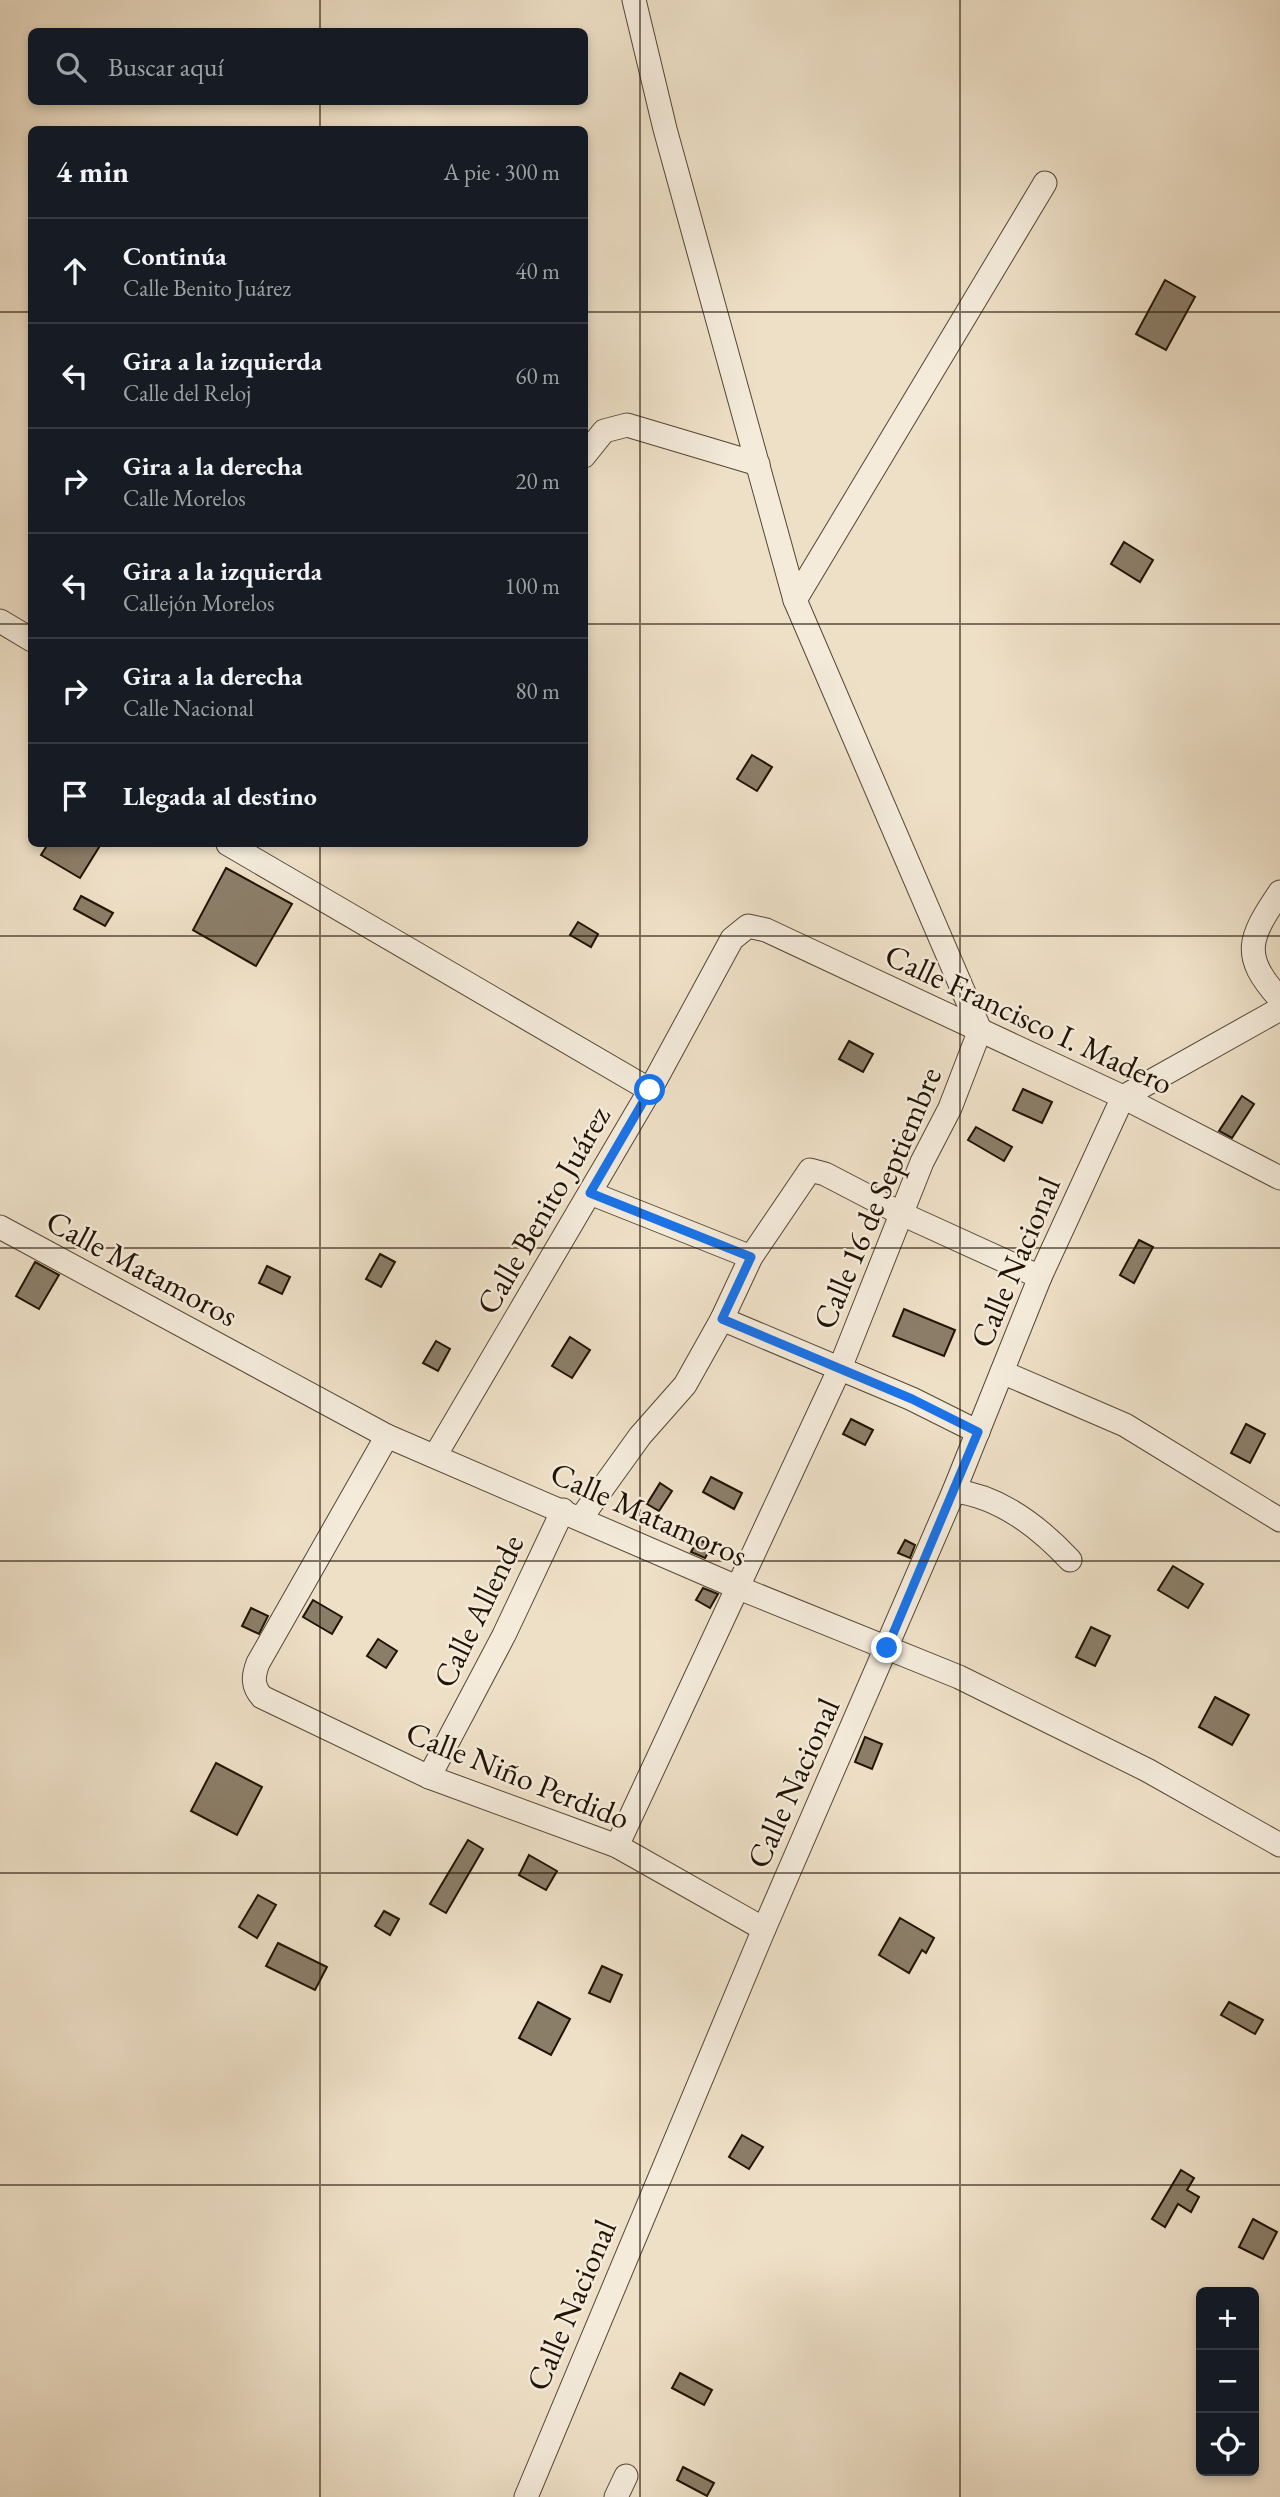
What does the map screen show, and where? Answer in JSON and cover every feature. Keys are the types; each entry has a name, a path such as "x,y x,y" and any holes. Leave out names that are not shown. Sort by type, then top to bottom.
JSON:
{"street":[{"path":"635,0 665,129 795,600 980,1030"},
{"path":"795,600 1045,183"},
{"path":"588,451 604,431 627,425 758,464"},
{"path":"0,621 28,638"},
{"path":"233,847 650,1090"},
{"path":"1280,892 1256,928 1251,948 1257,971 1280,999"},
{"name":"Calle Francisco I. Madero","path":"748,926 766,930 1123,1097 1280,1178"},
{"name":"Calle Benito Juárez","path":"435,1456 650,1090 732,939 748,926"},
{"path":"1123,1097 1280,1009"},
{"name":"Calle 16 de Septiembre","path":"617,1846 840,1368 922,1162 950,1108 980,1030"},
{"name":"Calle Nacional","path":"526,2497 764,1928 954,1491 1040,1277 1123,1097"},
{"name":"Calle Allende","path":"429,1777 572,1514 685,1385 722,1319 751,1257 810,1170 825,1174 901,1214"},
{"path":"590,1193 751,1257"},
{"path":"901,1214 1040,1277"},
{"name":"Calle Matamoros","path":"0,1227 387,1436 1036,1713 1280,1845"},
{"path":"722,1319 912,1399 978,1432"},
{"path":"1002,1372 1125,1424 1280,1521"},
{"name":"Calle Niño Perdido","path":"387,1436 258,1663 254,1680 256,1690 262,1697 429,1777 617,1846 764,1928"},
{"path":"954,1491 971,1493 992,1501 1054,1543 1070,1560"},
{"path":"616,2497 626,2476"}],"building":[{"path":"1165,280 1195,297 1166,350 1136,334"},
{"path":"1124,542 1153,560 1140,582 1111,564"},
{"path":"752,755 772,767 757,791 737,779"},
{"path":"46,847 99,847 80,878 41,855"},
{"path":"226,868 292,904 256,966 193,930"},
{"path":"81,896 113,913 105,926 74,909"},
{"path":"578,922 598,934 591,947 570,935"},
{"path":"849,1041 873,1054 863,1072 839,1059"},
{"path":"1023,1089 1052,1102 1042,1123 1013,1110"},
{"path":"1242,1096 1254,1104 1232,1138 1219,1131"},
{"path":"976,1127 1012,1147 1004,1161 968,1140"},
{"path":"1139,1240 1153,1247 1134,1283 1120,1275"},
{"path":"380,1254 395,1262 381,1287 366,1279"},
{"path":"35,1262 59,1275 39,1309 16,1296"},
{"path":"267,1266 290,1277 282,1294 259,1283"},
{"path":"904,1309 955,1330 944,1356 893,1336"},
{"path":"570,1337 590,1350 572,1378 552,1366"},
{"path":"436,1341 450,1349 438,1371 423,1363"},
{"path":"851,1419 873,1430 865,1445 843,1434"},
{"path":"1246,1424 1265,1434 1250,1463 1231,1453"},
{"path":"711,1477 742,1493 734,1509 703,1492"},
{"path":"660,1483 672,1491 659,1511 647,1504"},
{"path":"698,1539 712,1546 705,1558 691,1552"},
{"path":"905,1540 915,1545 910,1558 898,1553"},
{"path":"1173,1566 1203,1584 1188,1608 1158,1590"},
{"path":"703,1588 718,1594 710,1608 696,1600"},
{"path":"313,1600 342,1617 332,1634 303,1617"},
{"path":"251,1608 268,1616 259,1634 242,1626"},
{"path":"1091,1627 1110,1636 1095,1666 1076,1657"},
{"path":"378,1639 397,1651 386,1668 367,1656"},
{"path":"1215,1697 1249,1715 1232,1745 1199,1727"},
{"path":"865,1737 882,1744 872,1769 855,1762"},
{"path":"216,1763 262,1787 237,1835 191,1811"},
{"path":"468,1840 483,1849 446,1913 430,1904"},
{"path":"529,1855 557,1871 546,1890 519,1875"},
{"path":"258,1895 276,1905 257,1938 239,1927"},
{"path":"384,1911 399,1919 390,1935 375,1926"},
{"path":"900,1918 934,1938 926,1953 922,1950 909,1973 879,1955"},
{"path":"278,1943 327,1967 315,1990 266,1966"},
{"path":"602,1966 622,1975 610,2002 589,1993"},
{"path":"538,2002 570,2019 551,2055 519,2038"},
{"path":"1229,2002 1263,2020 1255,2034 1221,2015"},
{"path":"742,2135 763,2147 749,2169 729,2157"},
{"path":"1181,2170 1194,2178 1187,2190 1199,2197 1191,2212 1178,2204 1165,2227 1152,2219"},
{"path":"1253,2219 1277,2232 1263,2259 1239,2247"},
{"path":"680,2373 712,2390 704,2405 672,2388"},
{"path":"683,2467 714,2483 707,2496 677,2480"}],"route":[{"path":"650,1090 590,1193 751,1257 722,1319 912,1399 978,1432 887,1648"}]}
